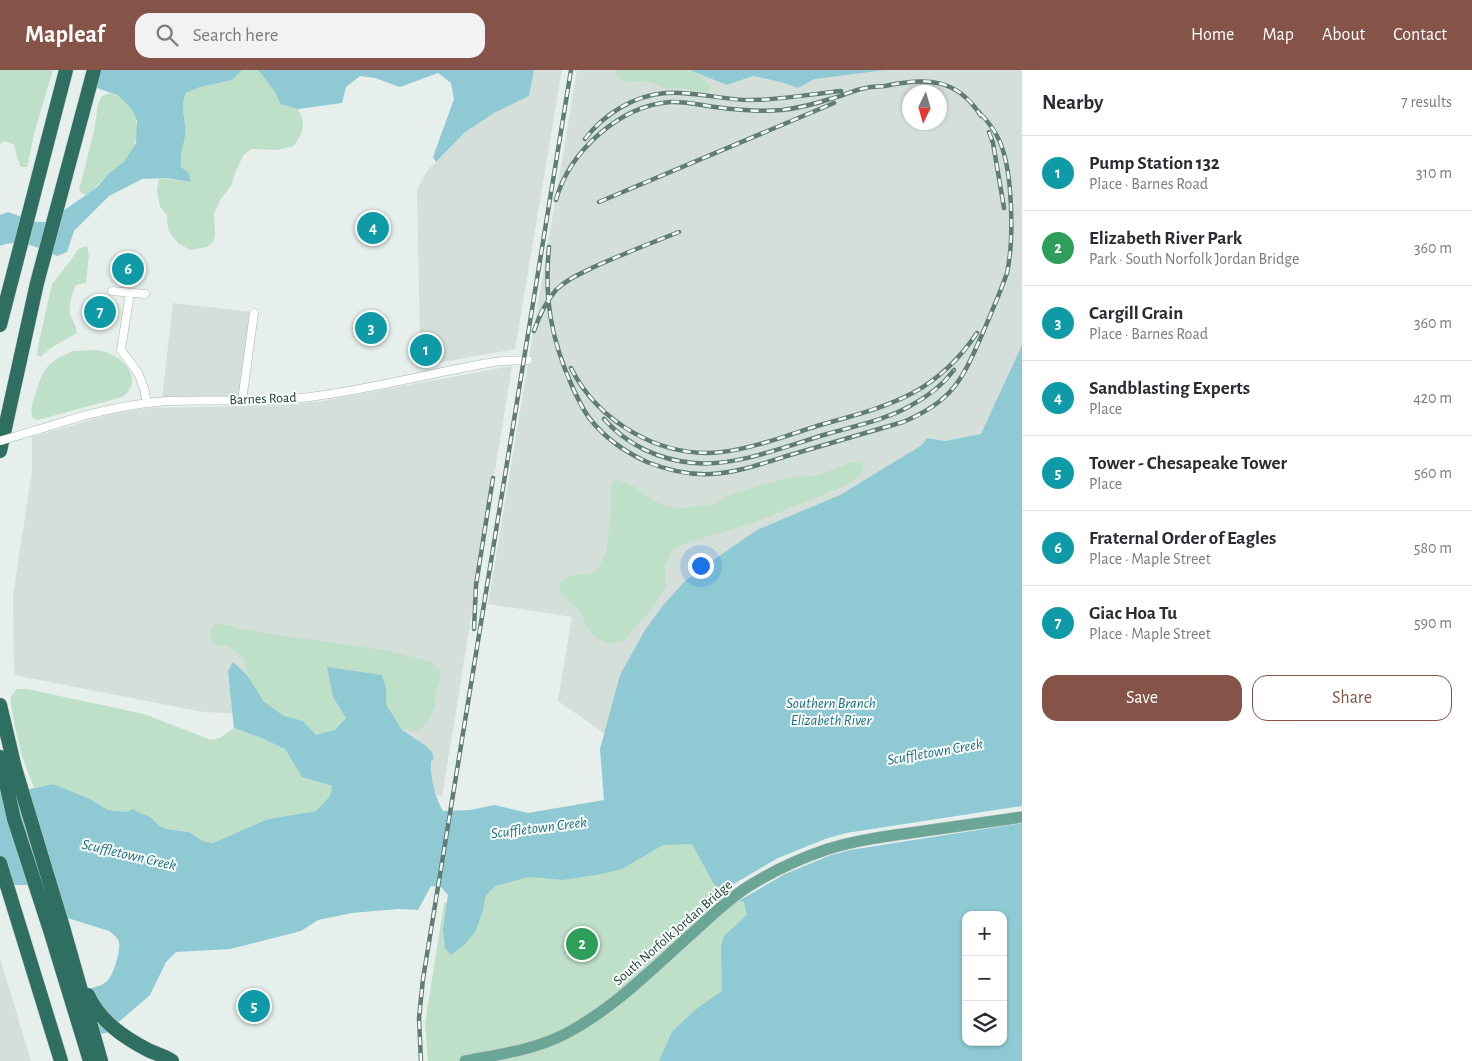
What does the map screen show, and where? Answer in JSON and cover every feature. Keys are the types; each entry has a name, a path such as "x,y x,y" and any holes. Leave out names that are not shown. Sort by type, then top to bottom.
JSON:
{"highway":[{"path":"0,325 66,70"},
{"path":"0,451 37,283 94,70"},
{"path":"0,705 14,819 57,929 95,1059"},
{"path":"0,864 61,1061"},
{"path":"68,968 94,1007 111,1026 124,1036 172,1061"},
{"path":"50,1026 55,1061"}],"main road":[{"name":"South Norfolk Jordan Bridge","path":"465,1061 513,1052 566,1034 601,1013 749,886 804,858 863,840 1022,818"}],"street":[{"path":"112,291 145,294"},
{"path":"130,293 121,350 138,373 147,403"},
{"path":"242,401 254,314"},
{"name":"Barnes Road","path":"0,442 97,412 147,403 303,398 371,387 496,361 528,360"}],"shaded area":[{"path":"534,70 562,70 515,349 437,363 431,341 420,344 417,190 427,171 464,133 494,113 529,96"},
{"path":"577,70 689,70 727,85 753,76 798,88 815,79 854,70 1022,70 1022,427 945,441 927,438 922,445 895,462 608,736 558,701 572,617 488,604"},
{"path":"173,303 252,312 240,397 162,398"},
{"path":"512,366 442,797 241,714 203,712 14,675 13,595 32,471 32,437 111,414 149,408 285,405 322,401"},
{"path":"0,958 31,1061 0,1061"}],"green space":[{"path":"0,70 53,70 35,130 27,167 21,167 14,145 5,141 0,144"},
{"path":"242,70 258,70 275,92 280,104 298,109 303,124 302,132 294,146 277,150 251,149 243,156 231,186 220,200 214,214 214,240 207,247 190,250 178,243 168,230 167,215 160,207 157,191 159,178 191,182 189,173 181,167 181,155 185,136 183,104 186,93 200,87 232,80"},
{"path":"615,70 686,70 700,76 711,87 709,92 666,88 646,81 633,82 620,79"},
{"path":"110,93 125,102 134,115 137,129 135,144 124,162 110,172 86,195 80,192 79,188 94,131 98,104 102,96"},
{"path":"87,246 89,255 86,283 76,285 70,307 70,314 77,333 54,346 41,357 37,355 38,346 52,284 78,249"},
{"path":"73,351 101,351 119,359 130,371 132,377 129,391 122,397 38,420 33,418 31,412 32,405 45,371 52,362"},
{"path":"851,462 863,463 863,469 859,477 843,487 752,523 686,543 672,550 665,567 666,587 650,611 624,640 609,644 596,638 585,624 578,608 561,595 559,584 569,576 590,574 597,570 606,553 611,514 611,487 616,479 633,486 658,503 678,509 714,504 734,493 791,477 817,476"},
{"path":"215,624 389,651 431,662 440,671 435,706 428,722 418,731 402,730 386,704 386,689 352,672 327,667 333,697 346,718 335,730 316,735 303,721 284,716 264,702 247,675 244,659 228,646 213,645 210,631"},
{"path":"17,689 27,689 144,714 211,740 220,738 234,728 285,749 302,777 332,786 330,796 316,811 268,819 213,843 203,841 189,832 166,829 159,826 155,820 140,814 108,810 88,798 53,784 34,788 22,756 14,722 10,698"},
{"path":"695,842 748,903 749,915 725,991 662,1061 428,1061 425,1024 444,903 488,882 662,843"}],"water":[{"path":"95,70 242,70 232,80 200,87 186,93 183,104 185,136 181,155 181,167 189,173 191,182 165,178 142,179 109,196 74,231 67,252 57,256 22,243 0,246 0,215 8,212 36,222 47,222 98,186 109,173 124,162 136,143 137,121 133,112 117,95 97,88"},
{"path":"258,70 534,70 529,96 494,113 464,133 436,162 433,157 454,99 451,83 438,73 400,87 375,78 360,76 346,87 342,103 298,109 280,104 275,92"},
{"path":"689,70 885,70 815,79 798,88 753,76 727,85"},
{"name":"Southern Branch Elizabeth River","path":"1022,345 1022,1061 659,1061 672,1032 695,1010 722,991 721,946 724,936 747,915 744,902 721,897 692,844 663,845 622,869 602,874 563,880 529,877 495,886 485,897 483,911 475,932 465,944 451,955 445,948 443,929 448,895 441,887 431,886 418,910 398,909 352,913 318,920 301,931 230,949 176,952 166,962 150,995 106,1033 86,1036 88,989 102,984 109,979 118,957 118,940 109,931 58,915 42,890 33,885 4,885 0,887 0,793 53,784 88,798 108,810 127,812 133,809 150,817 159,826 166,829 189,832 203,841 213,843 268,819 316,811 330,796 332,786 302,777 285,749 234,728 228,671 233,662 247,675 264,702 284,716 303,721 316,735 335,730 346,718 333,697 327,667 382,675 386,689 386,704 402,730 432,752 434,759 431,761 432,780 443,811 470,810 495,805 528,813 604,800 600,749 620,675 645,630 665,603 685,581 757,530 840,495 922,445 927,438 945,441 981,434"}],"pier":[{"path":"1022,806 1022,823 850,850 831,855 785,874 735,903 720,900 717,896 725,889 778,858 825,839 846,833"}],"railway":[{"path":"421,1061 419,1018 423,979 571,70"},
{"path":"556,200 572,165 584,149 615,122 632,112 651,105 676,102 740,110 782,110 812,104 869,87 927,82 951,87 972,103 981,116"},
{"path":"585,139 610,114 631,102 654,95 687,93 729,99 761,100 841,91"},
{"path":"599,202 834,103"},
{"path":"549,247 548,284 551,318 559,352 572,386 585,412 596,426 623,449 647,462 670,470 694,474 730,472 903,422 934,406 946,396 963,375 977,347 1007,273 1011,243 1008,171 998,138 977,110"},
{"path":"989,132 993,143 1004,208"},
{"path":"534,331 540,315 556,290 575,276 679,232"},
{"path":"571,368 597,405 634,433 655,443 676,449 699,453 722,452 770,441 887,405 907,396 944,372 961,355 977,333"},
{"path":"604,419 633,444 656,455 694,463 726,462 744,459 890,415 928,395 954,370"},
{"path":"474,629 476,585 493,478"}],"place":[{"name":"Sandblasting Experts","path":"373,228"},
{"name":"Fraternal Order of Eagles","path":"128,269"},
{"name":"Giac Hoa Tu","path":"100,312"},
{"name":"Cargill Grain","path":"371,328"},
{"name":"Pump Station 132","path":"426,350"},
{"name":"Elizabeth River Park","path":"582,944"},
{"name":"Tower - Chesapeake Tower","path":"254,1006"}],"water label":[{"name":"Scuffletown Creek","path":"935,752"},
{"name":"Scuffletown Creek","path":"539,828"},
{"name":"Scuffletown Creek","path":"129,855"}]}
